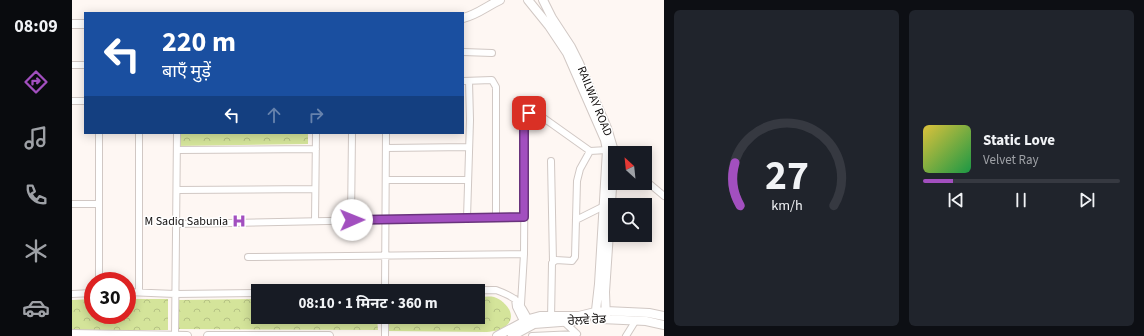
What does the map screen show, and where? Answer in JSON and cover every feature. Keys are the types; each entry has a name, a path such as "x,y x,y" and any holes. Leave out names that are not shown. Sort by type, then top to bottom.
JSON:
{"main road":[{"path":"464,18 476,14 490,3 500,0"},
{"path":"528,0 549,26 567,52 609,146"},
{"name":"RAILWAY ROAD","path":"543,0 579,63 607,128 612,146"},
{"path":"72,24 84,24"},
{"path":"595,316 599,284 604,206 608,180"},
{"name":"RAILWAY ROAD","path":"606,315 605,292 612,190"},
{"path":"499,336 540,316 551,319 579,316 649,313 664,316"},
{"name":"ਰੇਲਵੇ ਰੋਡ","path":"606,315 664,325"},
{"name":"ਰੇਲਵੇ ਰੋਡ","path":"551,319 563,321 595,316"},
{"path":"512,336 527,323"},
{"path":"72,334 187,336"},
{"path":"208,336 329,336"}],"street":[{"path":"464,52 492,53"},
{"path":"72,65 84,65"},
{"path":"467,218 469,147 466,120 466,81 492,80 496,87 496,218"},
{"path":"72,102 84,101"},
{"path":"527,323 521,304 524,254 524,117 526,114 532,112 538,114 590,151 608,153"},
{"path":"99,134 99,272"},
{"path":"139,134 139,292 175,294 251,292"},
{"path":"175,336 177,134"},
{"path":"315,221 316,134"},
{"path":"352,134 352,220"},
{"path":"385,284 386,134"},
{"path":"386,148 469,147"},
{"path":"177,150 316,149"},
{"path":"553,262 556,260 572,261 574,259 577,181 580,169 590,151"},
{"path":"551,161 553,262 551,319"},
{"path":"386,180 468,180"},
{"path":"652,186 664,196"},
{"path":"177,190 316,189"},
{"path":"72,204 99,204"},
{"path":"576,220 604,206"},
{"path":"176,224 524,217"},
{"path":"248,257 524,254"},
{"path":"485,290 496,290 508,294 521,304"},
{"path":"72,294 84,293"},
{"path":"515,299 516,306 527,323"},
{"path":"626,336 636,320"},
{"path":"563,321 577,335"},
{"path":"385,324 385,336"},
{"path":"532,336 577,335"}],"green space":[{"path":"176,134 308,134 308,144 176,146"},
{"path":"485,297 494,297 503,302 511,313 511,318 506,326 495,331 386,331 386,324 485,324"},
{"path":"84,299 84,324 136,324 136,299 168,299 168,330 72,330 72,300"},
{"path":"251,299 251,324 378,324 378,330 177,329 177,300"}],"place":[{"name":"M Sadiq Sabunia","path":"239,221"}],"route":[{"path":"352,220 524,217 524,116 529,113"}]}
